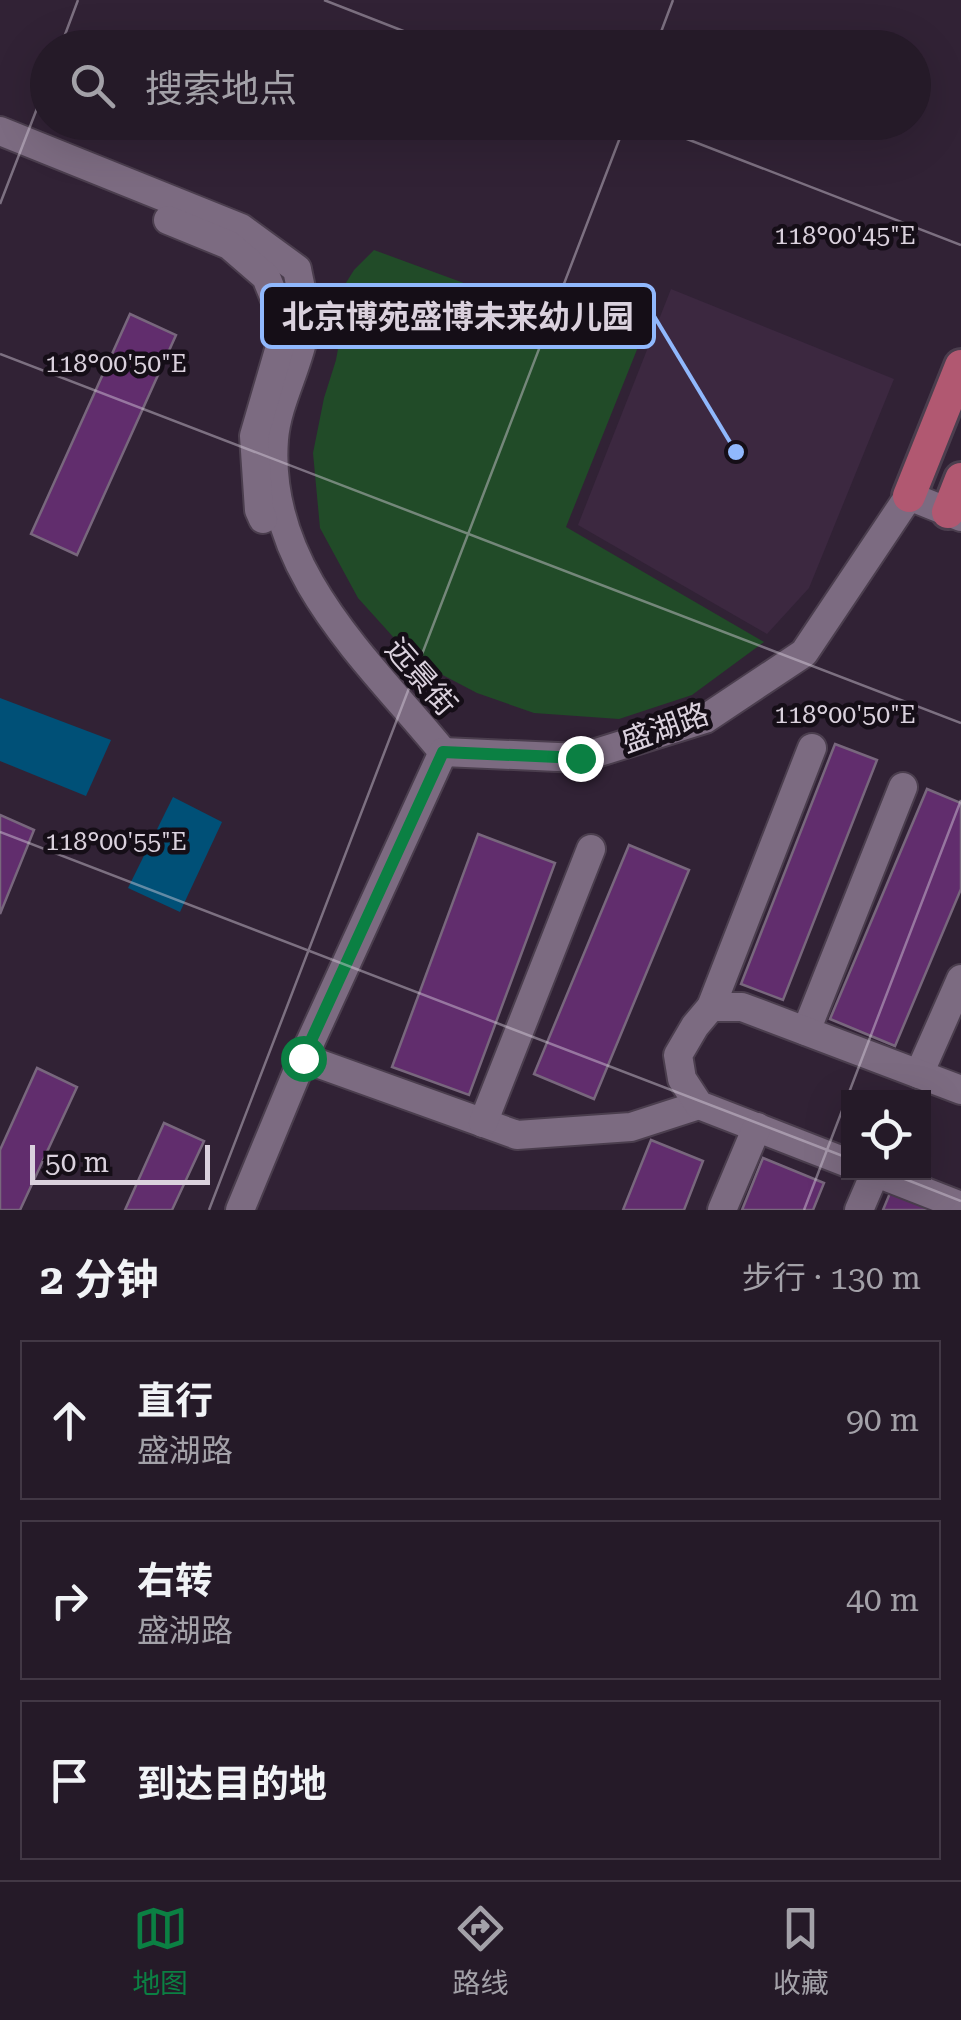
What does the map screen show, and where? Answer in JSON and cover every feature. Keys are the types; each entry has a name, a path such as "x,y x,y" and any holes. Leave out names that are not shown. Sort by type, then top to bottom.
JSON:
{"main road":[{"name":"盛湖路","path":"909,496 961,366"},
{"path":"954,514 961,480"}],"street":[{"name":"远景街","path":"0,131 241,228 297,269 306,326 274,438 278,507 307,581 363,662 443,752"},
{"name":"远景街","path":"0,151 229,245 266,276 286,326 254,436 259,510 291,587 349,674 443,752"},
{"name":"盛湖路","path":"443,752 580,758 705,719 804,653 909,496"},
{"path":"909,496 954,514"},
{"path":"699,1106 682,1078 678,1055 712,1006 812,748"},
{"path":"240,1210 303,1058 443,752"},
{"path":"806,1032 903,787"},
{"path":"484,1123 591,849"},
{"path":"919,1074 961,979"},
{"path":"712,1006 742,1007 961,1090"},
{"path":"303,1058 517,1135 630,1127 699,1106 841,1160"},
{"path":"722,1210 757,1128"},
{"path":"859,1210 872,1180"},
{"path":"893,1180 961,1206"}],"shaded area":[{"path":"671,289 894,379 809,588 767,634 578,525"}],"green space":[{"path":"374,250 638,347 566,527 764,642 692,695 619,719 534,713 477,693 414,660 358,598 320,528 313,453 336,360 346,304 344,286"}],"water":[{"path":"0,698 111,740 86,796 0,761"},
{"path":"173,797 222,822 180,912 128,888"}],"building":[{"path":"130,314 176,335 77,555 31,534"},
{"path":"835,744 877,760 783,1000 741,984"},
{"path":"927,789 961,803 961,889 895,1046 830,1019"},
{"path":"0,815 34,830 0,914"},
{"path":"478,834 555,863 469,1095 392,1067"},
{"path":"629,845 689,870 594,1099 534,1074"},
{"path":"37,1068 77,1087 20,1210 0,1210 0,1150"},
{"path":"164,1123 204,1141 172,1210 125,1210"},
{"path":"651,1140 703,1161 684,1210 623,1210"},
{"path":"763,1158 824,1183 813,1210 742,1210"},
{"path":"890,1193 933,1210 883,1210"}],"place":[{"name":"北京博苑盛博未来幼儿园","path":"736,452"}],"route":[{"path":"303,1058 443,752 580,758"}]}
